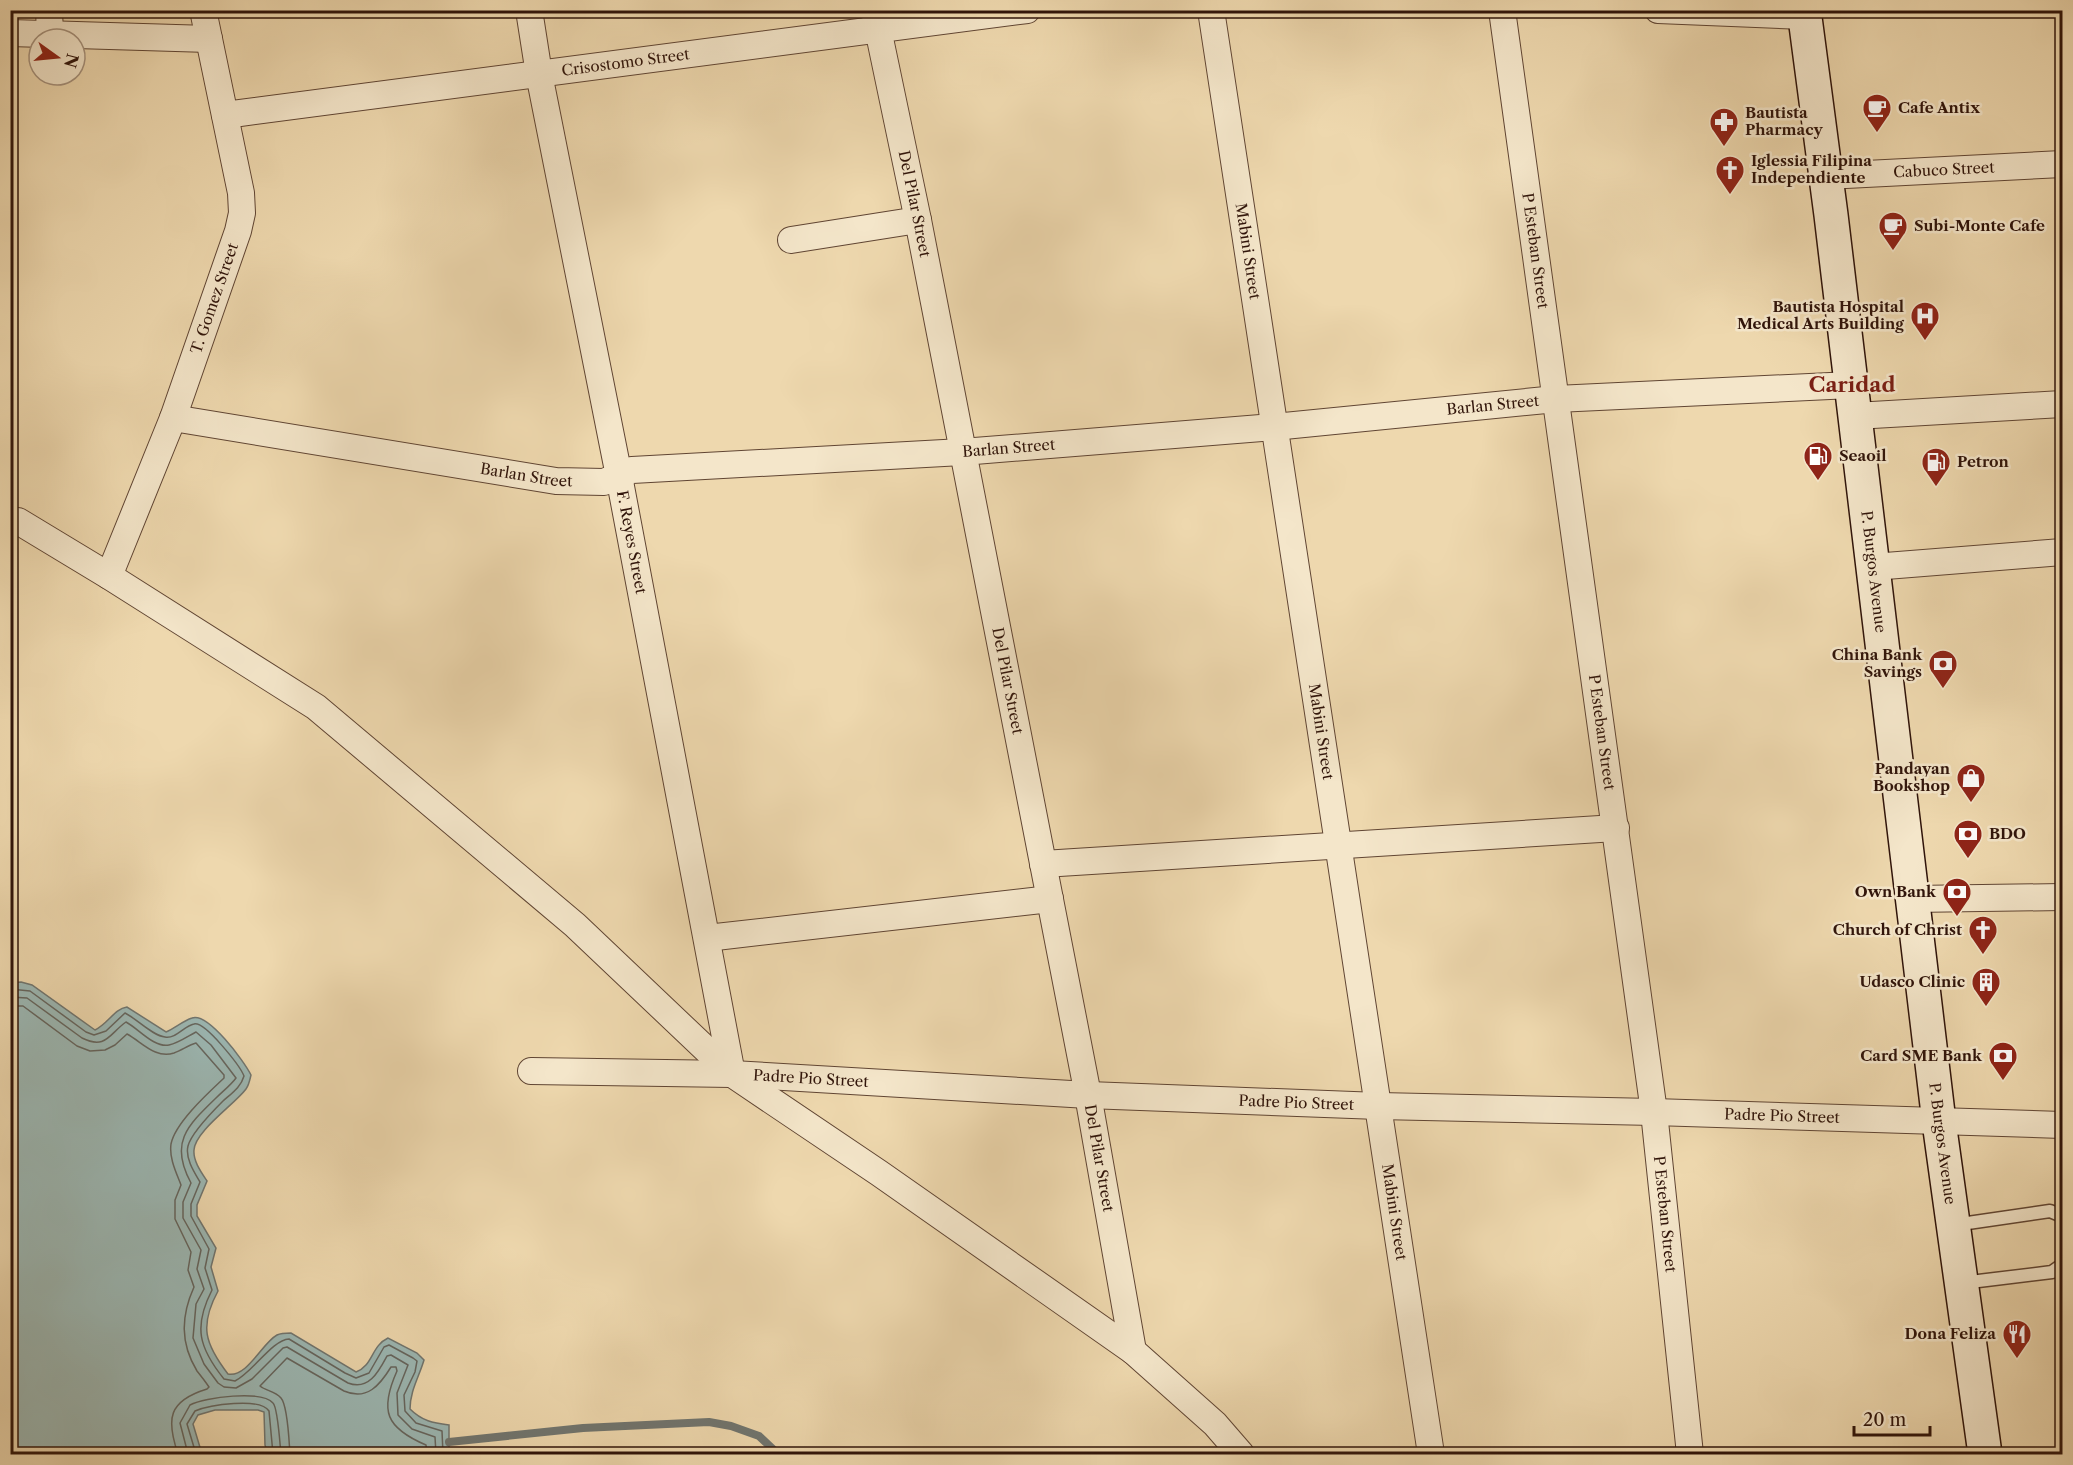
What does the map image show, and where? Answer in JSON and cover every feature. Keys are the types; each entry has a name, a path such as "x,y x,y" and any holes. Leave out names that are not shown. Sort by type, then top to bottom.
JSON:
{"main road":[{"name":"P. Burgos Avenue","path":"1804,13 1826,176 1939,1122 1985,1455"}],"street":[{"name":"T. Gomez Street","path":"110,576 173,418 242,213 241,193 203,10"},
{"name":"F. Reyes Street","path":"530,10 539,74 619,476 732,1074"},
{"name":"Crisostomo Street","path":"225,115 539,74 875,20 1027,10"},
{"name":"Mabini Street","path":"1210,10 1431,1455"},
{"name":"P Esteban Street","path":"1502,10 1654,1112 1690,1455"},
{"path":"1658,10 1804,13"},
{"name":"Del Pilar Street","path":"875,20 918,220 1089,1095 1133,1351"},
{"path":"10,33 50,22 209,39"},
{"name":"Cabuco Street","path":"1826,176 2062,164"},
{"path":"790,240 918,220"},
{"name":"Barlan Street","path":"173,418 556,481 604,482 632,470 962,452 1274,427 1556,399 2062,404"},
{"path":"18,521 110,576 316,707 575,925 732,1074 879,1173 1133,1351 1215,1424 1241,1455"},
{"path":"1873,567 2062,552"},
{"path":"1043,864 1616,828"},
{"path":"1912,899 2062,897"},
{"path":"707,938 1050,899"},
{"name":"Padre Pio Street","path":"531,1071 732,1074 1089,1095 1379,1106 2062,1125"}],"lane":[{"path":"1953,1225 2050,1211 2062,1216"},
{"path":"1961,1283 2052,1272 2062,1265"}],"water":[{"path":"21,982 32,985 95,1030 122,1008 127,1007 166,1032 189,1019 199,1018 207,1022 225,1039 251,1075 246,1089 208,1126 194,1150 196,1162 207,1181 197,1205 197,1216 216,1248 211,1267 218,1291 208,1315 207,1325 207,1334 214,1353 228,1374 235,1374 248,1366 271,1339 282,1333 291,1333 356,1372 366,1365 378,1346 388,1338 417,1353 424,1360 413,1390 410,1409 428,1421 449,1425 449,1454 268,1454 265,1445 264,1412 215,1410 198,1415 193,1424 202,1454 11,1454 10,983"}],"waterway":[{"path":"449,1442 583,1428 709,1422 731,1426 759,1436 778,1454"}],"place":[{"name":"Cafe Antix","path":"1877,134"},
{"name":"Bautista Pharmacy","path":"1724,148"},
{"name":"Iglessia Filipina Independiente","path":"1730,196"},
{"name":"Subi-Monte Cafe","path":"1893,252"},
{"name":"Bautista Hospital Medical Arts Building","path":"1925,342"},
{"name":"Seaoil","path":"1818,482"},
{"name":"Petron","path":"1936,488"},
{"name":"China Bank Savings","path":"1943,690"},
{"name":"Pandayan Bookshop","path":"1971,804"},
{"name":"BDO","path":"1968,860"},
{"name":"Own Bank","path":"1957,918"},
{"name":"Church of Christ","path":"1983,956"},
{"name":"Udasco Clinic","path":"1986,1008"},
{"name":"Card SME Bank","path":"2003,1082"},
{"name":"Dona Feliza","path":"2017,1360"}],"district":[{"name":"Caridad","path":"1852,385"}]}
